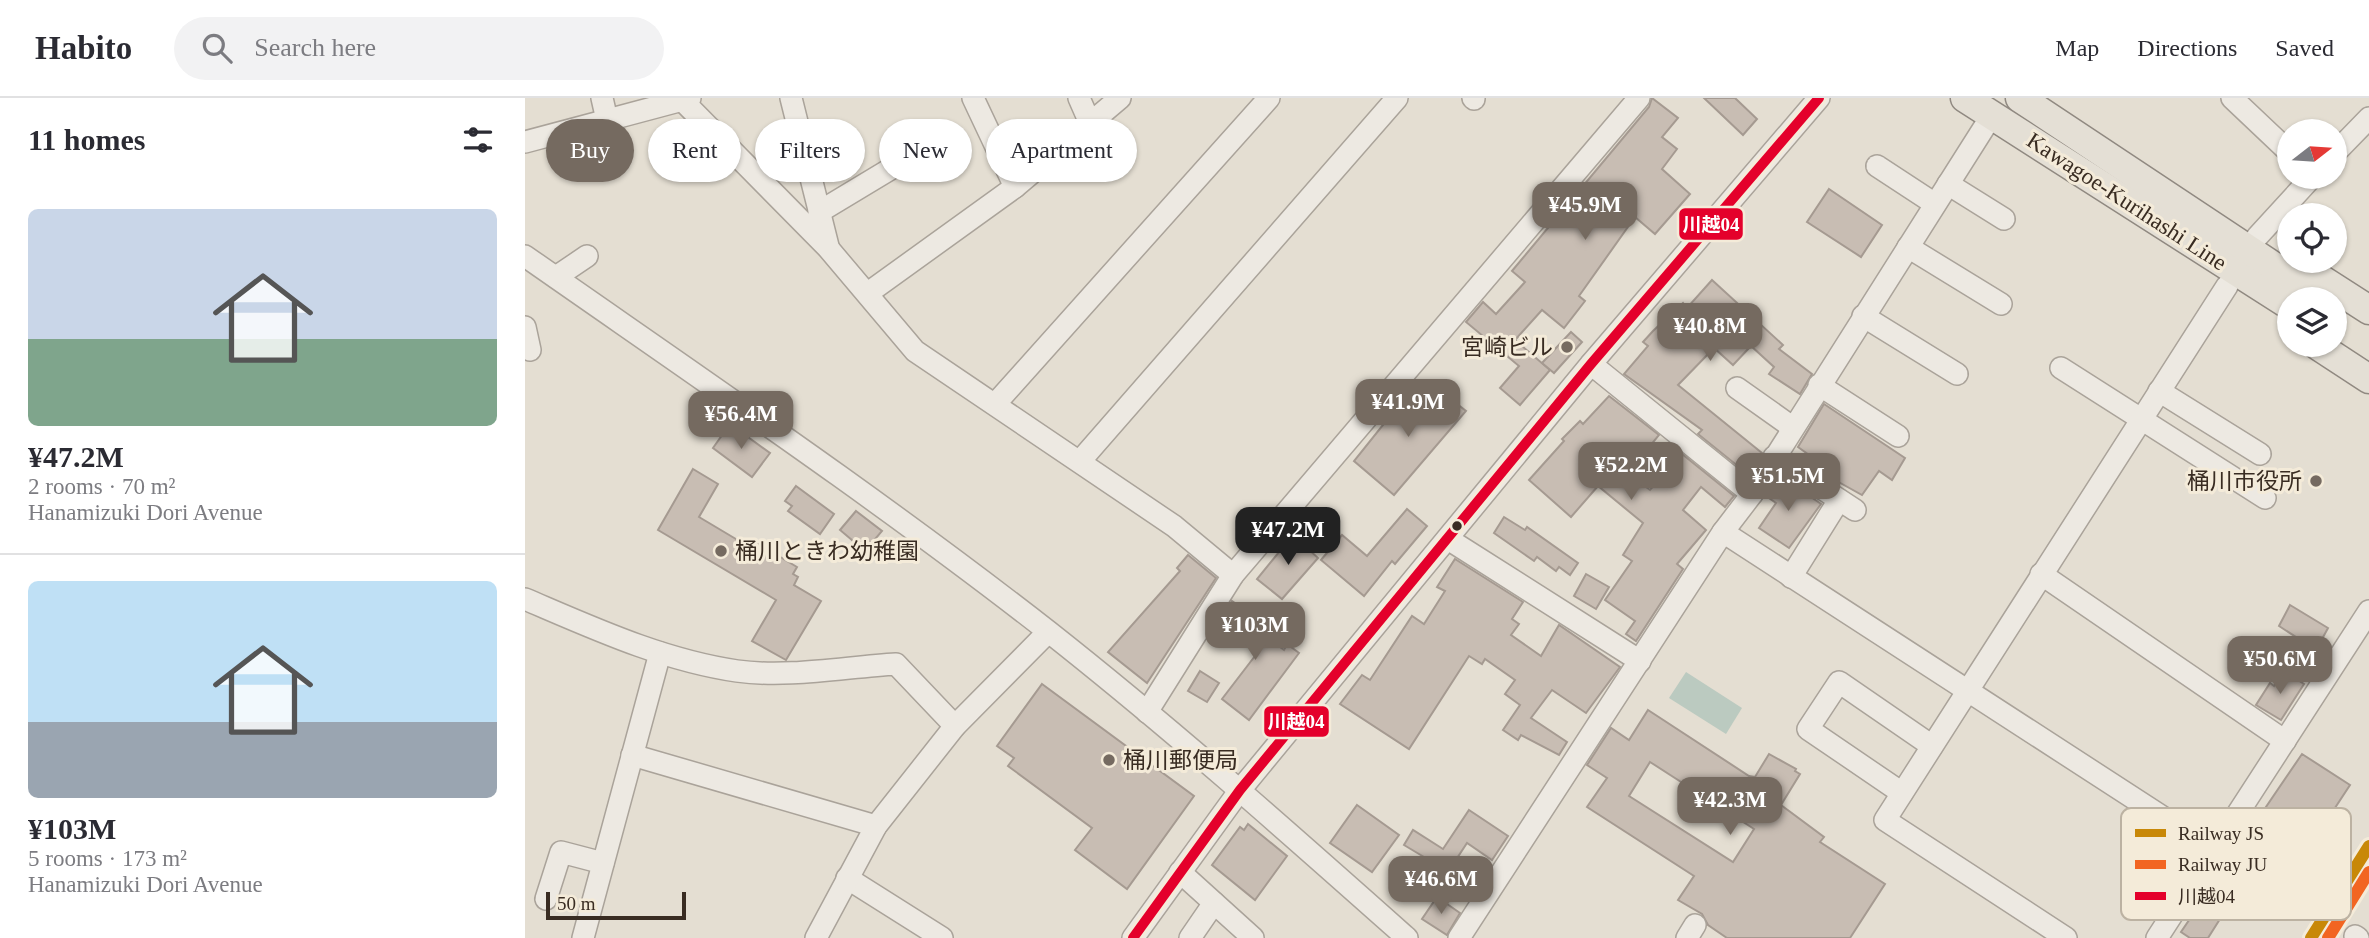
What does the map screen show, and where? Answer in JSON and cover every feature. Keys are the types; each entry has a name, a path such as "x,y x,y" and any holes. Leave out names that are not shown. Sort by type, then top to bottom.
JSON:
{"main road":[{"name":"Kawagoe-Kurihashi Line","path":"1965,98 2277,297"},
{"name":"Kawagoe-Kurihashi Line","path":"2020,98 2305,287"},
{"path":"2074,132 2161,174 2277,250"},
{"path":"2061,158 2130,220 2277,318"},
{"path":"2312,273 2369,310"},
{"path":"2347,323 2365,346"},
{"path":"2347,339 2365,346"},
{"path":"2335,357 2369,379"}],"street":[{"path":"602,98 607,119"},
{"path":"791,98 828,248"},
{"path":"973,98 1015,187"},
{"path":"1079,98 1088,119"},
{"path":"1095,119 1120,98"},
{"path":"996,403 1269,98"},
{"path":"1081,460 1397,98"},
{"path":"1133,938 1240,790 1591,364 1819,98"},
{"path":"2232,98 2277,141"},
{"path":"611,119 687,99 828,248 915,351 1081,460 1174,526 1233,575"},
{"path":"1147,712 1233,575 1631,101"},
{"path":"1459,938 1723,532 1752,494 1792,426 1993,115"},
{"path":"2347,141 2369,118"},
{"path":"525,142 546,136"},
{"path":"1877,166 1935,204"},
{"path":"819,212 879,176"},
{"path":"868,293 1021,182"},
{"path":"1948,184 2004,219"},
{"path":"2257,237 2301,189"},
{"path":"1908,247 2001,304"},
{"path":"525,256 832,472 1048,632 1240,790 1407,938"},
{"path":"556,277 587,256"},
{"path":"2066,938 1885,820 2227,286"},
{"path":"1863,316 1957,374"},
{"path":"525,327 530,350"},
{"path":"1591,364 1752,494"},
{"path":"2061,368 2265,498"},
{"path":"1819,385 1898,436"},
{"path":"1737,388 1792,426"},
{"path":"2159,391 2260,454"},
{"path":"1774,457 1847,505 1791,577"},
{"path":"1723,532 2148,808"},
{"path":"1448,539 1640,660"},
{"path":"2041,574 2285,741"},
{"path":"525,599 660,653 737,671 777,672 896,664 955,726"},
{"path":"2242,808 2369,611"},
{"path":"816,938 876,826 955,726 1048,632"},
{"path":"583,938 660,653"},
{"path":"1902,793 1808,729 1839,682 1932,746"},
{"path":"632,755 876,826"},
{"path":"546,899 561,852 603,863"},
{"path":"1180,872 1253,938"},
{"path":"847,878 942,938"},
{"path":"1191,938 1214,903"},
{"path":"2157,938 2169,920"}],"shaded area":[{"path":"1686,672 1742,708 1726,734 1669,698"}],"building":[{"path":"1652,98 1678,118 1662,137 1677,149 1662,169 1690,194 1655,234 1635,217 1579,296 1585,301 1564,328 1542,310 1515,340 1550,370 1520,405 1500,388 1519,366 1466,322 1483,302 1496,314 1525,282 1512,271 1649,107"},
{"path":"1704,98 1735,98 1757,119 1743,135"},
{"path":"1829,189 1882,225 1861,257 1807,222"},
{"path":"1712,280 1783,345 1779,349 1812,374 1800,394 1769,374 1774,367 1751,346 1733,365 1714,348 1678,385 1762,453 1749,475 1698,434 1702,430 1624,374 1648,346 1643,342 1653,331 1683,303 1687,308"},
{"name":"宮崎ビル","path":"1571,332 1582,342 1554,373 1542,363"},
{"path":"1439,390 1466,411 1394,495 1354,461 1407,391 1424,408"},
{"path":"1609,396 1659,435 1628,473 1650,490 1682,454 1734,496 1725,507 1701,487 1683,510 1706,530 1677,564 1683,569 1636,641 1626,634 1635,621 1605,600 1632,561 1623,555 1643,523 1598,486 1571,517 1529,480 1564,441 1562,439 1580,421 1583,424"},
{"path":"1824,404 1905,458 1892,480 1879,471 1862,495 1826,475 1830,470 1798,447"},
{"path":"730,424 770,453 752,477 713,448"},
{"path":"693,469 718,484 699,517 751,548 755,542 797,567 793,574 798,577 794,585 821,601 786,660 752,641 776,600 658,530"},
{"path":"1777,479 1798,494 1801,490 1821,504 1789,548 1759,528 1776,503 1766,496"},
{"path":"796,486 834,514 820,534 788,511 792,506 785,501"},
{"path":"1407,509 1427,526 1395,564 1392,561 1364,596 1321,560 1342,535 1367,556"},
{"path":"856,511 882,531 865,551 840,530"},
{"path":"1504,517 1525,530 1527,527 1578,563 1570,575 1559,567 1556,571 1537,557 1534,561 1494,533"},
{"path":"1293,535 1318,558 1282,599 1257,579"},
{"path":"1188,555 1216,578 1147,683 1108,652 1180,571 1177,568"},
{"path":"1455,559 1523,602 1512,619 1519,624 1511,635 1541,656 1559,625 1620,667 1586,713 1552,690 1531,718 1567,742 1559,755 1521,735 1518,740 1503,730 1520,705 1505,694 1515,680 1485,659 1482,664 1469,656 1409,749 1340,704 1362,675 1370,680 1412,616 1424,624 1445,591 1437,587"},
{"path":"1586,574 1609,587 1596,609 1574,596"},
{"path":"1232,601 1264,623 1259,631 1284,650 1287,644 1299,653 1249,720 1222,699 1258,652 1224,628 1227,624 1221,620"},
{"path":"2290,605 2328,628 2316,650 2279,626"},
{"path":"1200,671 1219,683 1207,702 1188,691"},
{"path":"2284,671 2304,684 2281,720 2256,705 2270,683 2274,686"},
{"path":"1042,684 1194,796 1127,889 1075,850 1092,828 1008,766 1014,758 997,746"},
{"path":"1648,710 1749,776 1755,777 1769,754 1796,769 1800,774 1781,805 1824,837 1820,842 1885,884 1850,938 1727,938 1708,925 1702,914 1678,900 1694,876 1587,807 1607,778 1587,765 1611,728 1629,740","holes":["1650,762 1754,829 1733,862 1629,796"]},
{"path":"2302,754 2350,785 2335,808 2265,808"},
{"path":"1357,805 1399,835 1372,872 1330,843"},
{"path":"1469,810 1508,836 1492,860 1467,843 1433,895 1409,881 1424,857 1404,845 1413,830 1443,849"},
{"path":"1248,824 1287,856 1255,900 1212,865 1240,827 1244,830"},
{"path":"1437,897 1460,913 1447,935 1422,919"},
{"path":"2189,920 2219,920 2208,938 2190,938 2181,932"}],"rail line":[{"name":"JS","path":"2351,875 2369,846"},
{"name":"JU","path":"2351,901 2369,872"},
{"name":"JS","path":"2311,938 2322,920"},
{"name":"JU","path":"2328,938 2339,920"}],"transit line":[{"name":"川越04","path":"1133,938 1240,790 1591,364 1819,98"}],"place":[{"name":"宮崎ビル","path":"1567,347"},
{"name":"桶川市役所","path":"2316,481"},
{"name":"桶川ときわ幼稚園","path":"721,551"},
{"name":"桶川郵便局","path":"1109,760"}]}
